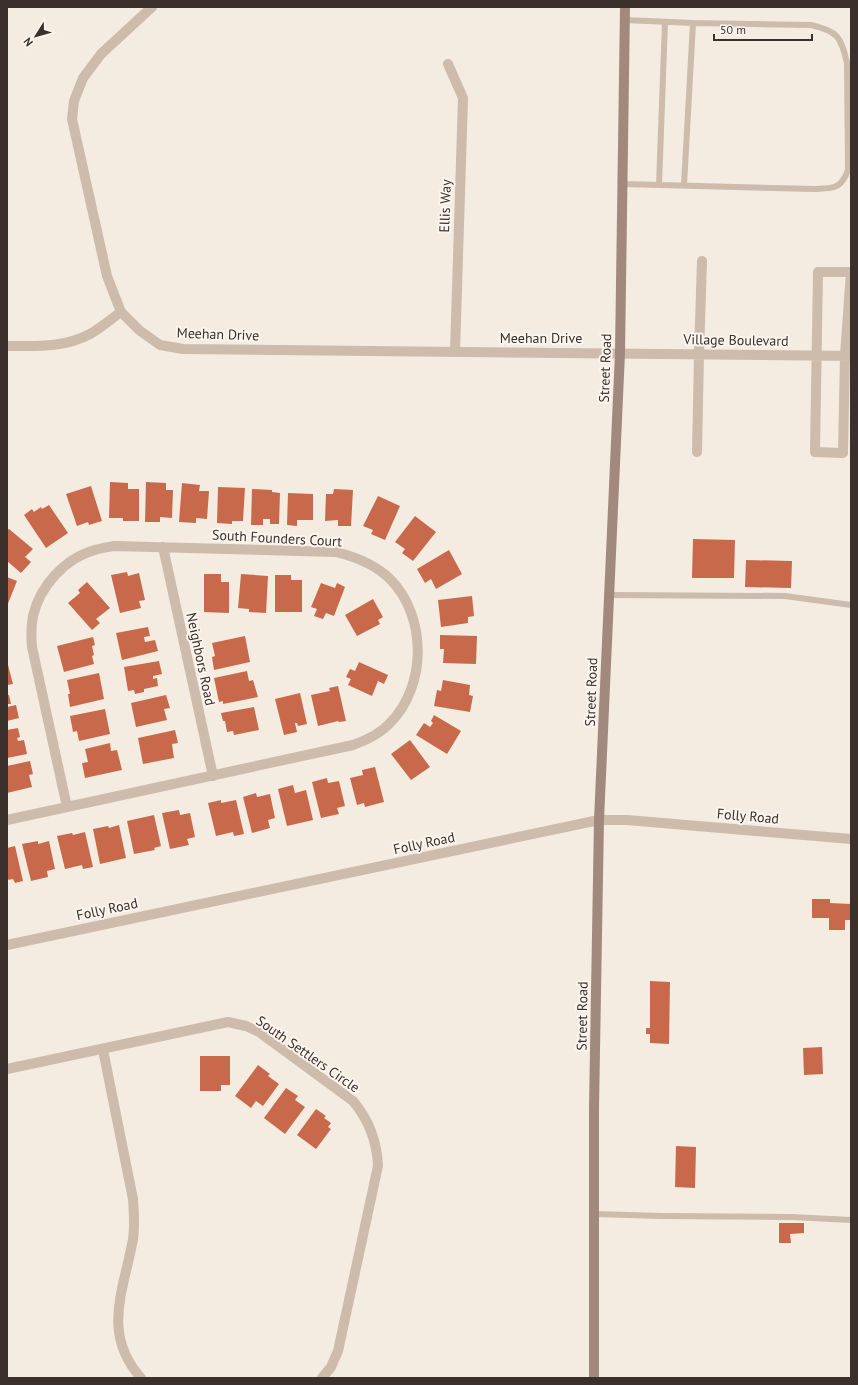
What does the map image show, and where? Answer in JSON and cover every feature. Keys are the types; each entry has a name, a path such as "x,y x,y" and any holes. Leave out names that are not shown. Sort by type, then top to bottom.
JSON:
{"main road":[{"name":"Street Road","path":"594,1378 594,1108 600,820 620,353 625,7"}],"street":[{"name":"Meehan Drive","path":"152,7 92,65 83,78 74,101 72,119 108,276 121,312 139,330 160,344 183,350 620,353"},
{"name":"Ellis Way","path":"448,64 462,98 455,352"},
{"path":"698,452 702,261"},
{"path":"818,272 851,272 843,453 815,452 817,355 818,272"},
{"path":"7,346 45,346 72,342 91,333 121,312"},
{"name":"Village Boulevard","path":"620,353 848,356"},
{"name":"South Founders Court","path":"7,820 354,745 375,735 390,724 401,710 409,694 414,676 418,650 416,630 413,617 405,599 389,578 373,565 355,557 336,552 114,546 83,554 72,560 58,572 46,587 33,615 31,628 32,647 67,806"},
{"name":"Neighbors Road","path":"163,547 212,776"},
{"name":"Folly Road","path":"7,945 600,820 627,820 851,839"},
{"name":"South Settlers Circle","path":"7,1069 103,1050 228,1022 246,1026 259,1032 353,1101 368,1123 375,1139 378,1152 378,1166 338,1351 331,1367 322,1378"},
{"path":"103,1050 135,1215 133,1239 118,1311 119,1333 126,1357 131,1367 141,1378"}],"lane":[{"path":"622,184 814,189 832,188 844,181 848,170 847,63 844,47 837,36 828,29 811,25 625,20"},
{"path":"659,185 665,22"},
{"path":"684,185 692,23"},
{"path":"609,595 785,596 851,604"},
{"path":"594,1214 791,1217 851,1220"}],"building":[{"path":"110,482 128,483 128,489 139,489 139,521 123,521 123,518 109,518"},
{"path":"146,482 166,483 166,490 173,490 172,518 160,517 160,522 145,522"},
{"path":"182,483 200,485 199,491 209,491 207,519 196,518 196,523 179,522"},
{"path":"91,486 102,521 89,525 88,522 77,526 66,494"},
{"path":"218,487 245,488 243,521 232,521 232,524 217,523"},
{"path":"252,489 272,490 272,492 280,493 279,524 270,524 270,519 263,519 263,525 251,525"},
{"path":"334,489 353,490 351,526 338,526 338,520 325,521 326,494 333,494"},
{"path":"288,493 313,494 313,520 297,520 297,526 287,525"},
{"path":"378,496 400,506 385,540 371,534 373,530 363,526"},
{"path":"49,505 68,533 46,548 24,515 32,509 34,512 41,507 42,509"},
{"path":"415,516 436,532 413,561 402,553 405,549 395,542"},
{"path":"9,529 33,549 25,557 31,562 21,573 7,561 7,530"},
{"path":"693,539 735,540 734,578 692,578"},
{"path":"449,550 462,574 436,589 431,579 425,583 417,569"},
{"path":"746,560 792,561 791,588 745,587"},
{"path":"127,572 128,576 139,573 145,600 139,601 141,608 120,613 111,575"},
{"path":"204,574 221,574 221,582 229,582 229,613 204,612"},
{"path":"241,574 268,576 266,613 249,612 249,609 238,608"},
{"path":"275,575 291,575 291,580 302,580 302,612 275,612"},
{"path":"7,577 17,581 7,606"},
{"path":"87,582 110,608 96,619 100,623 92,630 68,603 80,593 78,590"},
{"path":"321,583 335,588 337,583 345,587 334,616 326,613 323,619 314,616 317,609 311,607"},
{"path":"472,596 474,616 468,617 468,623 441,627 438,600"},
{"path":"373,599 383,617 378,620 380,624 357,636 345,615"},
{"path":"148,627 150,636 144,637 145,642 155,640 158,651 122,660 116,633"},
{"path":"440,635 477,636 476,664 443,663 444,649 440,649"},
{"path":"245,636 250,662 214,670 212,657 215,656 212,643"},
{"path":"93,637 95,645 92,646 94,655 92,656 94,664 64,672 57,646"},
{"path":"159,661 162,674 153,676 153,679 157,678 158,686 144,689 144,692 135,694 134,690 128,691 124,667"},
{"path":"359,662 388,675 384,684 378,681 372,696 348,685 351,679 346,677 350,669 355,671"},
{"path":"7,665 13,684 7,685"},
{"path":"247,671 249,681 253,680 258,697 223,704 223,701 219,702 214,678"},
{"path":"99,673 104,699 70,707 68,694 70,694 67,680"},
{"path":"443,680 470,685 469,695 473,696 470,712 434,706 437,690 441,691"},
{"path":"338,686 346,721 338,721 318,726 311,695 330,691 329,688"},
{"path":"300,693 307,724 298,726 297,723 295,723 297,732 284,735 275,699"},
{"path":"7,695 9,695 11,704 7,704"},
{"path":"166,695 170,708 164,709 167,720 136,727 131,703"},
{"path":"16,705 19,718 7,721 7,707"},
{"path":"254,707 259,730 234,735 233,731 227,732 225,721 223,721 221,713"},
{"path":"105,709 110,734 79,741 77,731 73,732 70,716"},
{"path":"434,715 461,731 447,754 416,735 424,723 430,727 433,723 431,721"},
{"path":"18,728 20,737 17,738 18,741 24,740 27,754 7,758 7,730"},
{"path":"175,730 178,743 172,744 174,758 143,764 138,738"},
{"path":"410,740 430,767 411,780 391,754"},
{"path":"110,743 111,751 117,750 122,770 85,778 82,763 88,762 85,749"},
{"path":"30,761 33,774 29,775 32,787 7,793 7,766"},
{"path":"375,767 384,802 365,807 364,803 357,805 350,778 363,775 362,770"},
{"path":"327,778 328,783 339,781 345,806 337,808 339,814 321,818 312,782"},
{"path":"293,785 295,793 306,790 313,820 287,826 278,789"},
{"path":"256,793 257,797 270,794 275,818 268,820 270,828 252,833 243,797"},
{"path":"221,800 221,803 236,800 244,834 234,836 233,832 216,836 208,803"},
{"path":"179,810 180,815 190,813 195,837 187,839 189,845 170,849 162,813"},
{"path":"154,815 161,846 154,848 155,850 134,854 127,821"},
{"path":"119,825 126,858 100,864 93,829 108,826 109,828"},
{"path":"85,832 93,867 83,869 82,865 65,869 57,836 72,833 73,835"},
{"path":"38,841 38,844 49,841 55,869 47,871 48,877 31,881 22,844"},
{"path":"15,846 23,881 15,883 13,879 7,880 7,848"},
{"path":"812,899 830,899 830,903 851,904 851,920 845,920 845,930 829,930 829,918 812,918"},
{"path":"650,981 670,982 669,1044 650,1043 650,1034 646,1034 646,1028 650,1028"},
{"path":"822,1047 823,1074 804,1075 803,1048"},
{"path":"200,1056 230,1056 230,1085 221,1085 221,1091 200,1091"},
{"path":"258,1065 270,1074 268,1076 279,1084 263,1106 256,1101 251,1108 235,1096"},
{"path":"286,1088 298,1096 295,1100 305,1107 285,1134 264,1118"},
{"path":"316,1109 326,1116 324,1118 331,1123 328,1127 331,1129 316,1149 297,1135"},
{"path":"676,1146 696,1147 695,1188 675,1187"},
{"path":"779,1223 804,1223 804,1233 790,1234 791,1243 779,1243"}]}
